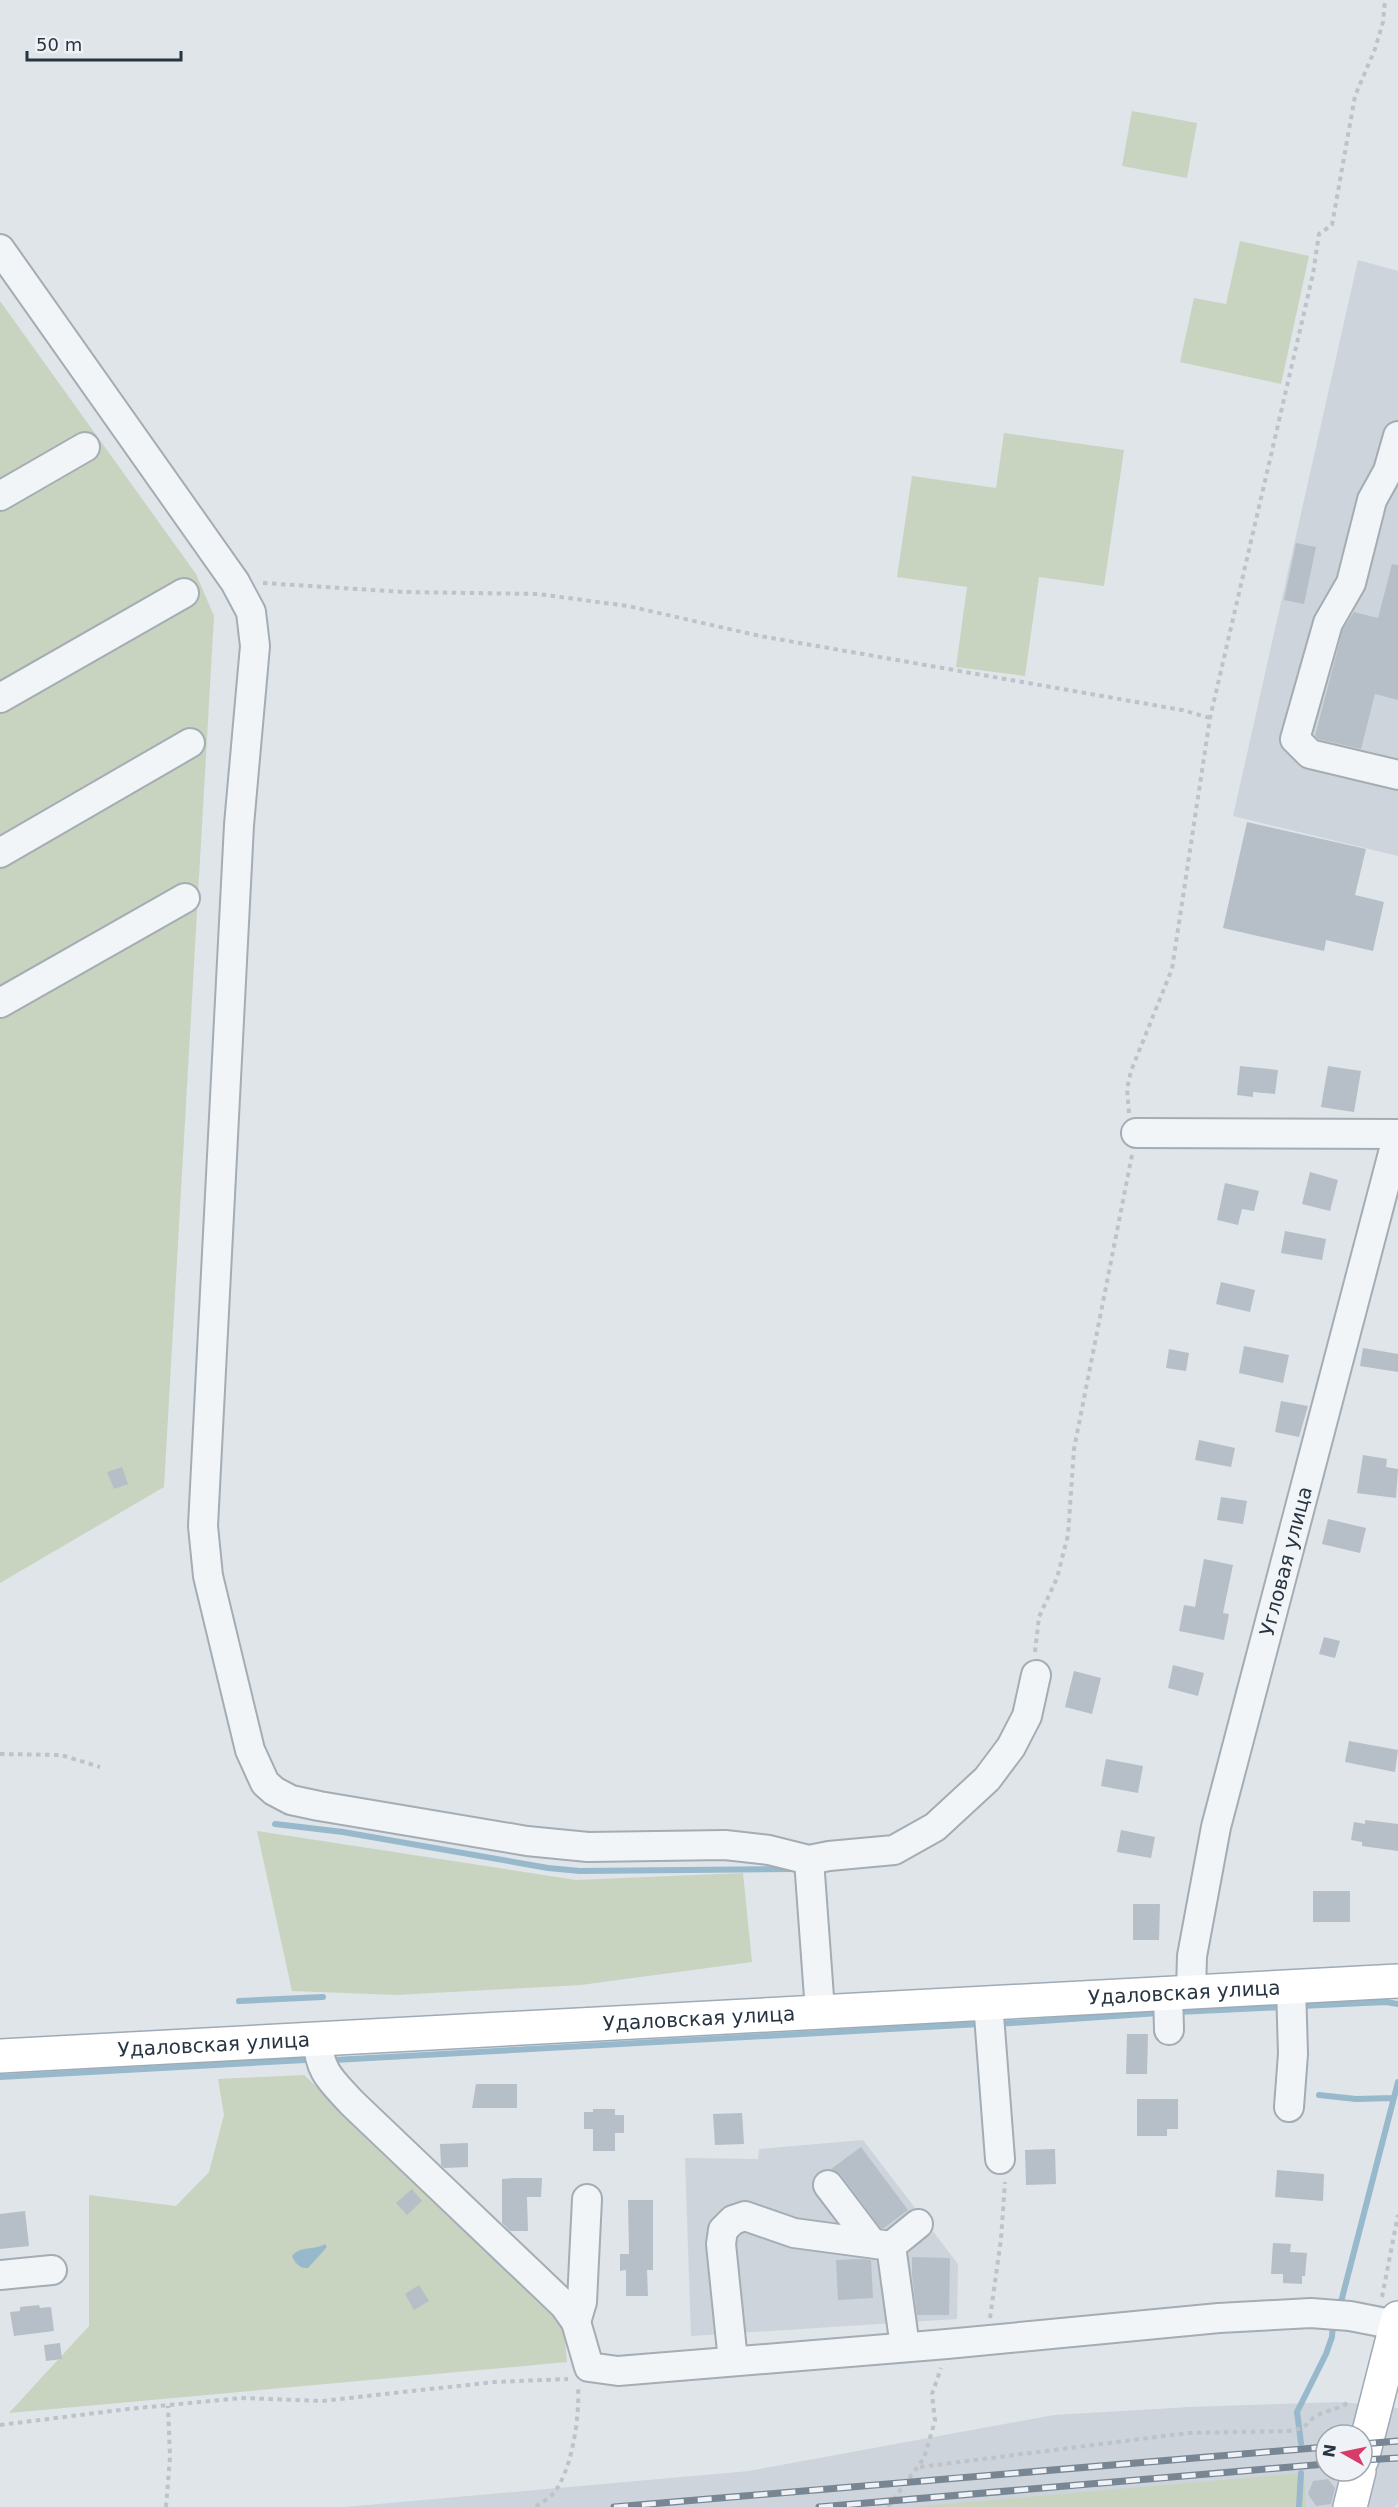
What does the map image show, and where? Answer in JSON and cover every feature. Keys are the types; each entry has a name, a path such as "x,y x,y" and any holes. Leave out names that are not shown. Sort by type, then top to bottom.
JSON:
{"main road":[{"name":"Удаловская улица","path":"0,2056 1398,1981"},
{"path":"1371,2423 1397,2322"},
{"path":"1350,2507 1356,2483"}],"street":[{"path":"0,249 235,582 251,612 255,646 239,825 203,1526 208,1576 250,1750 265,1783 291,1800 527,1841 588,1847 737,1845 809,1860 894,1850 935,1827 987,1779 1011,1747 1027,1716 1036,1675"},
{"path":"1398,436 1388,471 1372,500 1351,583 1328,622 1295,739 1310,754 1398,776"},
{"path":"0,495 85,447"},
{"path":"0,698 183,592"},
{"path":"0,853 190,742"},
{"path":"0,1003 185,898"},
{"path":"1136,1133 1397,1134"},
{"name":"Угловая улица","path":"1169,2030 1192,1956 1216,1827 1397,1134"},
{"path":"809,1860 820,2011"},
{"path":"1289,2107 1293,2054 1291,1986"},
{"path":"988,2002 1000,2159"},
{"path":"317,2038 322,2069 352,2103 564,2305 576,2322 589,2367 618,2370 947,2344 1219,2318 1311,2313 1397,2322"},
{"path":"828,2185 881,2244 905,2347"},
{"path":"576,2322 582,2302 587,2199"},
{"path":"733,2361 722,2244 723,2230 733,2220 745,2216 794,2233 881,2244 918,2224"},
{"path":"0,2275 52,2270"}],"path":[{"path":"1036,1675 1035,1641 1039,1617 1057,1578 1068,1535 1074,1449 1136,1133 1129,1114 1127,1089 1142,1040 1159,1006 1172,969 1210,718 1313,274 1319,234 1332,225 1355,96 1375,49 1383,22 1385,0"},
{"path":"235,582 404,592 538,594 628,606 760,636 1182,710 1210,718"},
{"path":"0,1754 61,1755 100,1767"},
{"path":"980,2341 992,2307 1001,2239 1005,2164 1000,2159"},
{"path":"888,2507 905,2482 920,2467 933,2432 935,2421 932,2394 947,2344"},
{"path":"0,2426 241,2398 322,2401 494,2382 562,2380 577,2376 576,2421 565,2473 551,2496 536,2507"},
{"path":"920,2467 1188,2433 1289,2431 1306,2428 1318,2415 1340,2408 1351,2401"},
{"path":"166,2507 170,2457 168,2406"}],"shaded area":[{"path":"1358,260 1398,271 1398,856 1233,816"},
{"path":"863,2140 958,2264 957,2319 691,2336 685,2158 758,2159 759,2149"},
{"path":"1341,2402 1398,2408 1398,2502 1395,2507 1307,2507 1291,2500 1206,2507 345,2507 749,2471 1054,2415 1190,2407"}],"green space":[{"path":"1132,111 1197,123 1187,178 1122,166"},
{"path":"1240,241 1309,256 1281,384 1180,362 1194,298 1226,304"},
{"path":"0,301 196,574 214,616 164,1487 0,1583"},
{"path":"1004,433 1124,450 1104,586 1039,577 1025,676 956,667 967,587 897,577 912,476 996,488"},
{"path":"257,1831 576,1880 743,1873 752,1962 581,1985 397,1995 292,1991"},
{"path":"304,2075 563,2317 567,2362 9,2413 89,2326 89,2195 176,2206 209,2172 224,2115 218,2079"},
{"path":"1304,2473 1306,2507 912,2507"}],"water":[{"path":"325,2244 327,2247 308,2268 298,2265 292,2256 299,2250"}],"building":[{"path":"1296,543 1316,547 1304,604 1284,600"},
{"path":"1392,564 1398,565 1398,700 1375,694 1361,749 1318,739 1315,736 1343,629 1354,612 1378,618"},
{"path":"1247,822 1366,849 1355,895 1384,902 1373,951 1326,940 1324,951 1223,928"},
{"path":"1240,1066 1278,1070 1275,1094 1253,1092 1253,1097 1237,1095"},
{"path":"1328,1066 1361,1071 1354,1112 1321,1107"},
{"path":"1310,1172 1338,1180 1330,1211 1302,1204"},
{"path":"1225,1183 1259,1191 1254,1211 1242,1209 1238,1225 1217,1220"},
{"path":"1285,1231 1326,1239 1322,1260 1281,1253"},
{"path":"1221,1282 1255,1290 1250,1312 1216,1304"},
{"path":"1244,1346 1289,1355 1283,1383 1239,1373"},
{"path":"1363,1348 1398,1354 1398,1372 1360,1366"},
{"path":"1169,1349 1189,1353 1186,1371 1166,1368"},
{"path":"1281,1401 1308,1406 1299,1437 1275,1432"},
{"path":"1199,1440 1235,1448 1231,1467 1195,1460"},
{"path":"1363,1455 1387,1459 1386,1467 1398,1469 1396,1498 1357,1493"},
{"path":"122,1467 128,1484 114,1489 107,1472"},
{"path":"1221,1497 1247,1501 1243,1524 1217,1520"},
{"path":"1328,1519 1366,1528 1360,1553 1322,1544"},
{"path":"1204,1559 1233,1565 1223,1613 1229,1614 1224,1640 1179,1631 1184,1605 1195,1607"},
{"path":"1324,1637 1340,1641 1335,1658 1319,1654"},
{"path":"1173,1665 1204,1673 1198,1696 1168,1688"},
{"path":"1074,1671 1101,1678 1092,1714 1065,1707"},
{"path":"1349,1741 1398,1750 1395,1772 1345,1762"},
{"path":"1106,1759 1143,1766 1138,1793 1101,1786"},
{"path":"1365,1820 1398,1824 1398,1851 1362,1846 1362,1842 1351,1840 1354,1822 1365,1824"},
{"path":"1121,1830 1155,1837 1151,1858 1117,1852"},
{"path":"1313,1891 1350,1891 1350,1922 1313,1922"},
{"path":"1133,1904 1160,1904 1159,1940 1133,1940"},
{"path":"1127,2034 1148,2034 1147,2074 1126,2074"},
{"path":"476,2084 517,2084 517,2108 472,2108"},
{"path":"1137,2099 1178,2099 1178,2129 1167,2129 1167,2136 1137,2136"},
{"path":"593,2109 615,2109 615,2115 624,2115 624,2133 615,2133 615,2151 593,2151 593,2129 584,2129 584,2112 593,2112"},
{"path":"742,2113 744,2144 715,2145 713,2114"},
{"path":"468,2143 468,2167 444,2168 441,2165 440,2144"},
{"path":"861,2147 908,2210 884,2228 881,2228 841,2175 831,2169"},
{"path":"1055,2149 1056,2184 1026,2185 1025,2150"},
{"path":"1277,2170 1324,2174 1323,2201 1275,2197"},
{"path":"542,2178 541,2197 527,2197 528,2231 510,2231 502,2223 502,2179"},
{"path":"412,2189 422,2201 407,2215 396,2203"},
{"path":"628,2200 653,2200 653,2270 647,2270 648,2296 626,2296 626,2270 620,2271 620,2254 629,2254"},
{"path":"25,2211 29,2246 0,2249 0,2214"},
{"path":"1273,2243 1291,2244 1290,2252 1307,2253 1302,2284 1283,2283 1283,2274 1271,2274"},
{"path":"912,2257 950,2258 949,2315 917,2315"},
{"path":"836,2260 871,2260 873,2298 838,2300"},
{"path":"419,2285 429,2301 414,2310 405,2294"},
{"path":"39,2305 40,2308 51,2307 54,2331 14,2336 10,2312 20,2311 20,2307"},
{"path":"60,2343 62,2359 46,2361 44,2345"},
{"path":"1313,2481 1314,2483 1331,2483 1335,2488 1331,2504 1316,2506 1308,2494"}],"waterway":[{"path":"275,1824 343,1832 548,1868 580,1871 794,1869"},
{"path":"239,2001 323,1997"},
{"path":"1300,2006 1386,2002 1398,2004"},
{"path":"1178,2012 1284,2007"},
{"path":"996,2024 1159,2013"},
{"path":"334,2060 980,2024"},
{"path":"0,2077 305,2060"},
{"path":"1337,2307 1341,2302 1398,2082"},
{"path":"1319,2095 1356,2099 1393,2098"},
{"path":"1301,2443 1297,2412 1326,2354 1332,2337 1333,2323"},
{"path":"1299,2507 1301,2473"}],"railway":[{"path":"1374,2443 1398,2441"},
{"path":"614,2507 1314,2448"},
{"path":"1374,2459 1398,2458"},
{"path":"819,2507 1314,2465"}]}
